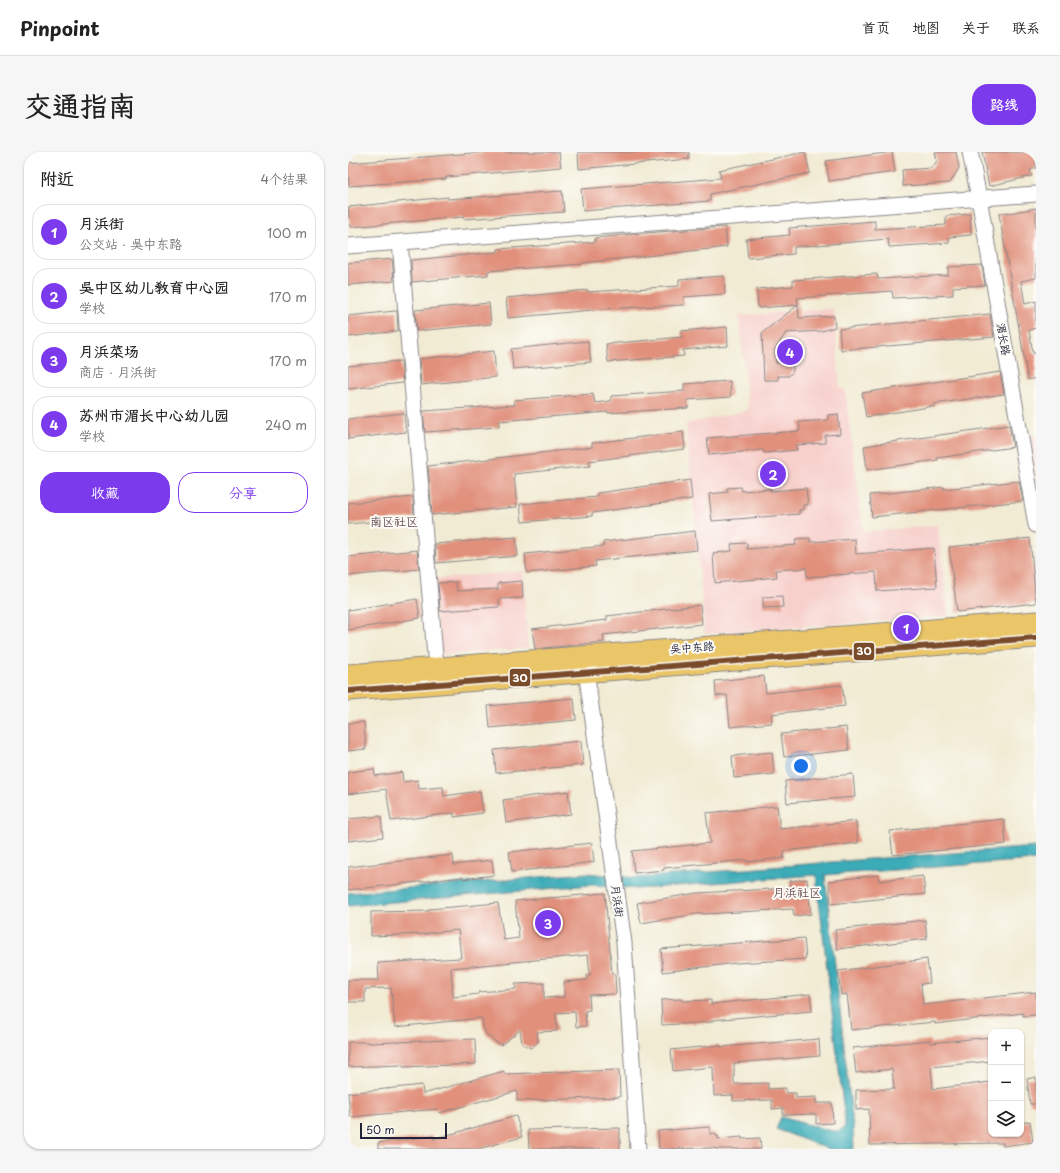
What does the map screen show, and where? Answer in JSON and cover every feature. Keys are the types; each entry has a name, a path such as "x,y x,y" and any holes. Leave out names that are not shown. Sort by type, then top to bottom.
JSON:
{"main road":[{"name":"吴中东路","path":"348,691 585,664 1036,621"},
{"name":"吴中东路","path":"348,674 436,667 585,664 1036,638"}],"street":[{"name":"湄长路","path":"970,152 1036,525"},
{"path":"348,246 1036,194"},
{"path":"400,242 436,667"},
{"name":"月浜街","path":"585,664 624,943 638,1149"}],"shaded area":[{"path":"834,308 840,389 845,388 863,532 938,525 948,616 705,634 686,424 748,410 739,316"},
{"path":"1036,436 1036,481 1029,437"},
{"path":"523,571 528,648 440,655 433,579"}],"water":[{"path":"1036,847 1036,860 825,875 853,1126 854,1149 828,1149 776,1129 781,1117 832,1131 838,1131 844,1128 845,1122 816,875 637,889 591,885 348,906 348,893 587,873 636,878"}],"building":[{"path":"486,152 559,152 561,167 446,177 446,179 349,186 348,163"},
{"path":"578,152 689,152 689,159 579,169"},
{"path":"805,152 810,173 710,194 710,201 583,211 581,189 721,178 719,170"},
{"path":"892,152 895,172 829,181 826,161"},
{"path":"935,152 956,152 959,168 950,183 903,186 902,170 932,168 937,161"},
{"path":"982,152 1036,152 1036,168 1030,170 1032,176 989,186"},
{"path":"562,191 564,212 464,219 463,217 350,227 348,207 448,197 448,199"},
{"path":"1036,208 1036,278 1021,281 1025,304 1036,301 1036,328 1029,330 1033,353 1036,353 1036,378 1028,380 999,214"},
{"path":"970,214 971,235 949,237 949,243 889,247 888,239 794,247 794,254 748,258 746,239 790,235 789,228 875,221 875,229 946,225 946,216"},
{"path":"725,227 727,247 583,264 488,271 488,275 412,282 411,260 498,252 498,249 595,242 595,238 633,234"},
{"path":"392,259 394,281 348,285 348,263"},
{"path":"982,265 985,285 953,287 953,295 893,298 892,291 797,298 798,305 758,308 757,289 793,286 793,280 877,274 878,279 948,275 948,267"},
{"path":"724,276 725,294 683,297 684,305 602,309 508,318 506,298 588,290 588,292 679,286 679,279"},
{"path":"489,303 491,324 417,331 415,310"},
{"path":"798,305 799,318 834,316 835,327 822,331 786,333 775,349 776,363 789,362 793,367 793,371 789,376 778,376 778,380 764,380 762,333"},
{"path":"397,311 398,331 348,337 348,316"},
{"path":"990,314 994,337 841,350 839,329"},
{"path":"727,327 728,346 683,350 684,356 608,362 606,344 682,337 681,331"},
{"path":"588,341 591,362 513,369 511,349"},
{"path":"494,351 496,377 421,385 419,359"},
{"path":"401,361 403,383 348,389 348,366"},
{"path":"1000,372 1004,394 934,404 935,406 866,417 862,393"},
{"path":"730,381 731,397 687,400 688,408 608,412 499,421 499,427 425,432 423,411 515,405 514,400 593,394 595,403 611,401 611,396 684,391 684,384"},
{"path":"404,413 406,432 348,439 348,419"},
{"path":"838,414 840,434 825,435 825,443 796,445 797,450 764,453 763,450 709,455 707,438 800,431 799,422 828,420 828,415"},
{"path":"1009,425 1013,447 867,470 864,446"},
{"path":"683,432 685,449 589,461 590,466 514,474 517,507 432,515 428,466 592,447 592,443"},
{"path":"690,480 692,499 592,513 592,516 522,522 520,504 597,497 597,493"},
{"path":"1019,481 1023,501 872,517 870,495"},
{"path":"741,487 742,491 771,489 771,491 806,488 808,505 803,505 803,510 799,510 799,514 712,521 709,494 728,492 727,488"},
{"path":"413,497 413,518 348,524 348,503"},
{"path":"695,531 697,550 595,561 596,566 527,573 525,554 604,546 603,542"},
{"path":"516,537 518,556 436,563 435,544"},
{"path":"810,538 810,542 855,539 856,554 934,548 937,587 877,591 876,572 807,577 806,568 776,570 777,577 715,583 713,553 732,551 731,544 747,543 747,549 796,545 795,539"},
{"path":"1030,538 1036,603 957,612 949,547"},
{"path":"417,550 419,569 348,576 348,557"},
{"path":"522,581 523,598 499,599 499,607 440,611 438,583 456,582 457,591 498,589 498,583"},
{"path":"782,596 783,607 763,608 763,597"},
{"path":"417,599 420,618 348,630 348,610"},
{"path":"700,605 702,624 603,635 604,642 535,649 532,629 607,620 607,616"},
{"path":"764,676 766,693 842,685 845,706 771,714 772,723 730,727 727,695 716,696 715,681"},
{"path":"574,698 576,720 490,728 488,706"},
{"path":"364,722 366,749 348,751 348,723"},
{"path":"846,727 849,750 784,757 781,734"},
{"path":"581,741 583,765 496,773 494,750"},
{"path":"772,752 774,774 734,778 732,756"},
{"path":"374,769 375,776 402,772 403,782 418,780 419,789 443,787 444,796 480,791 483,813 454,817 454,813 391,821 386,789 348,794 348,772"},
{"path":"853,774 855,797 787,803 785,781"},
{"path":"568,791 571,814 506,823 503,800"},
{"path":"777,806 780,829 856,821 858,843 784,851 784,858 664,868 664,870 634,873 632,851 710,843 706,813"},
{"path":"381,816 383,837 348,841 348,819"},
{"path":"1004,819 1006,844 893,855 890,831"},
{"path":"592,843 594,862 512,872 509,852"},
{"path":"453,855 454,865 492,860 494,875 348,890 348,867"},
{"path":"878,875 879,881 923,876 925,894 831,904 829,881"},
{"path":"807,879 811,914 794,916 793,909 703,913 641,923 637,903 697,893 790,888 790,881"},
{"path":"605,893 612,974 615,974 616,994 589,995 590,1010 585,1011 586,1026 576,1027 575,1012 556,1013 557,1031 537,1032 538,1042 531,1048 522,1044 520,1030 501,1045 486,1034 483,1027 482,1018 395,1027 391,988 365,989 365,1002 348,1002 348,980 379,980 378,963 461,958 458,930 428,934 371,936 371,912 429,911 429,909 498,903 504,940 519,938 515,901","holes":["588,955 590,975 587,975 587,980 564,982 564,997 544,998 544,983 515,984 516,989 479,992 479,994 453,997 451,968"]},
{"path":"925,920 927,939 837,949 835,930"},
{"path":"804,938 806,959 736,963 663,972 661,949"},
{"path":"927,959 930,983 921,984 923,1005 1036,992 1036,1015 1023,1016 1023,1013 935,1024 935,1022 851,1030 847,994 841,995 838,971"},
{"path":"810,994 812,1011 712,1020 712,1022 662,1025 661,1000 711,1000 711,1004"},
{"path":"988,1037 988,1061 931,1067 933,1089 988,1082 988,1137 1024,1137 1024,1122 1030,1121 1033,1142 1003,1146 1003,1143 870,1145 869,1109 856,1110 856,1090 894,1089 892,1069 856,1073 853,1048 930,1040 930,1043"},
{"path":"475,1039 476,1064 403,1067 403,1065 348,1067 348,1042 369,1043"},
{"path":"819,1039 820,1056 734,1063 734,1084 768,1083 768,1089 786,1088 786,1093 796,1093 796,1098 816,1097 816,1103 832,1103 833,1123 816,1124 816,1114 783,1115 783,1108 772,1109 772,1100 733,1101 733,1095 714,1096 713,1067 673,1071 671,1050 720,1045 720,1047"},
{"path":"619,1070 620,1097 517,1101 517,1091 439,1113 438,1109 350,1117 348,1093 422,1085 423,1094 504,1071 504,1074"},
{"path":"1036,1077 1036,1104 1030,1104 1027,1079"},
{"path":"516,1116 522,1137 478,1149 378,1149 378,1143 433,1136 433,1139"},
{"path":"710,1127 710,1134 715,1133 716,1136 718,1136 718,1139 742,1137 742,1139 760,1138 761,1149 659,1149 658,1131"},
{"path":"620,1128 620,1149 529,1149 528,1130"}],"transit line":[{"name":"30","path":"348,691 1036,638"}],"place":[{"name":"苏州市湄长中心幼儿园","path":"790,352"},
{"name":"吴中区幼儿教育中心园","path":"773,474"},
{"name":"月浜街","path":"906,628"},
{"name":"月浜菜场","path":"548,923"}],"district":[{"name":"南区社区","path":"394,521"},
{"name":"月浜社区","path":"797,892"}]}
